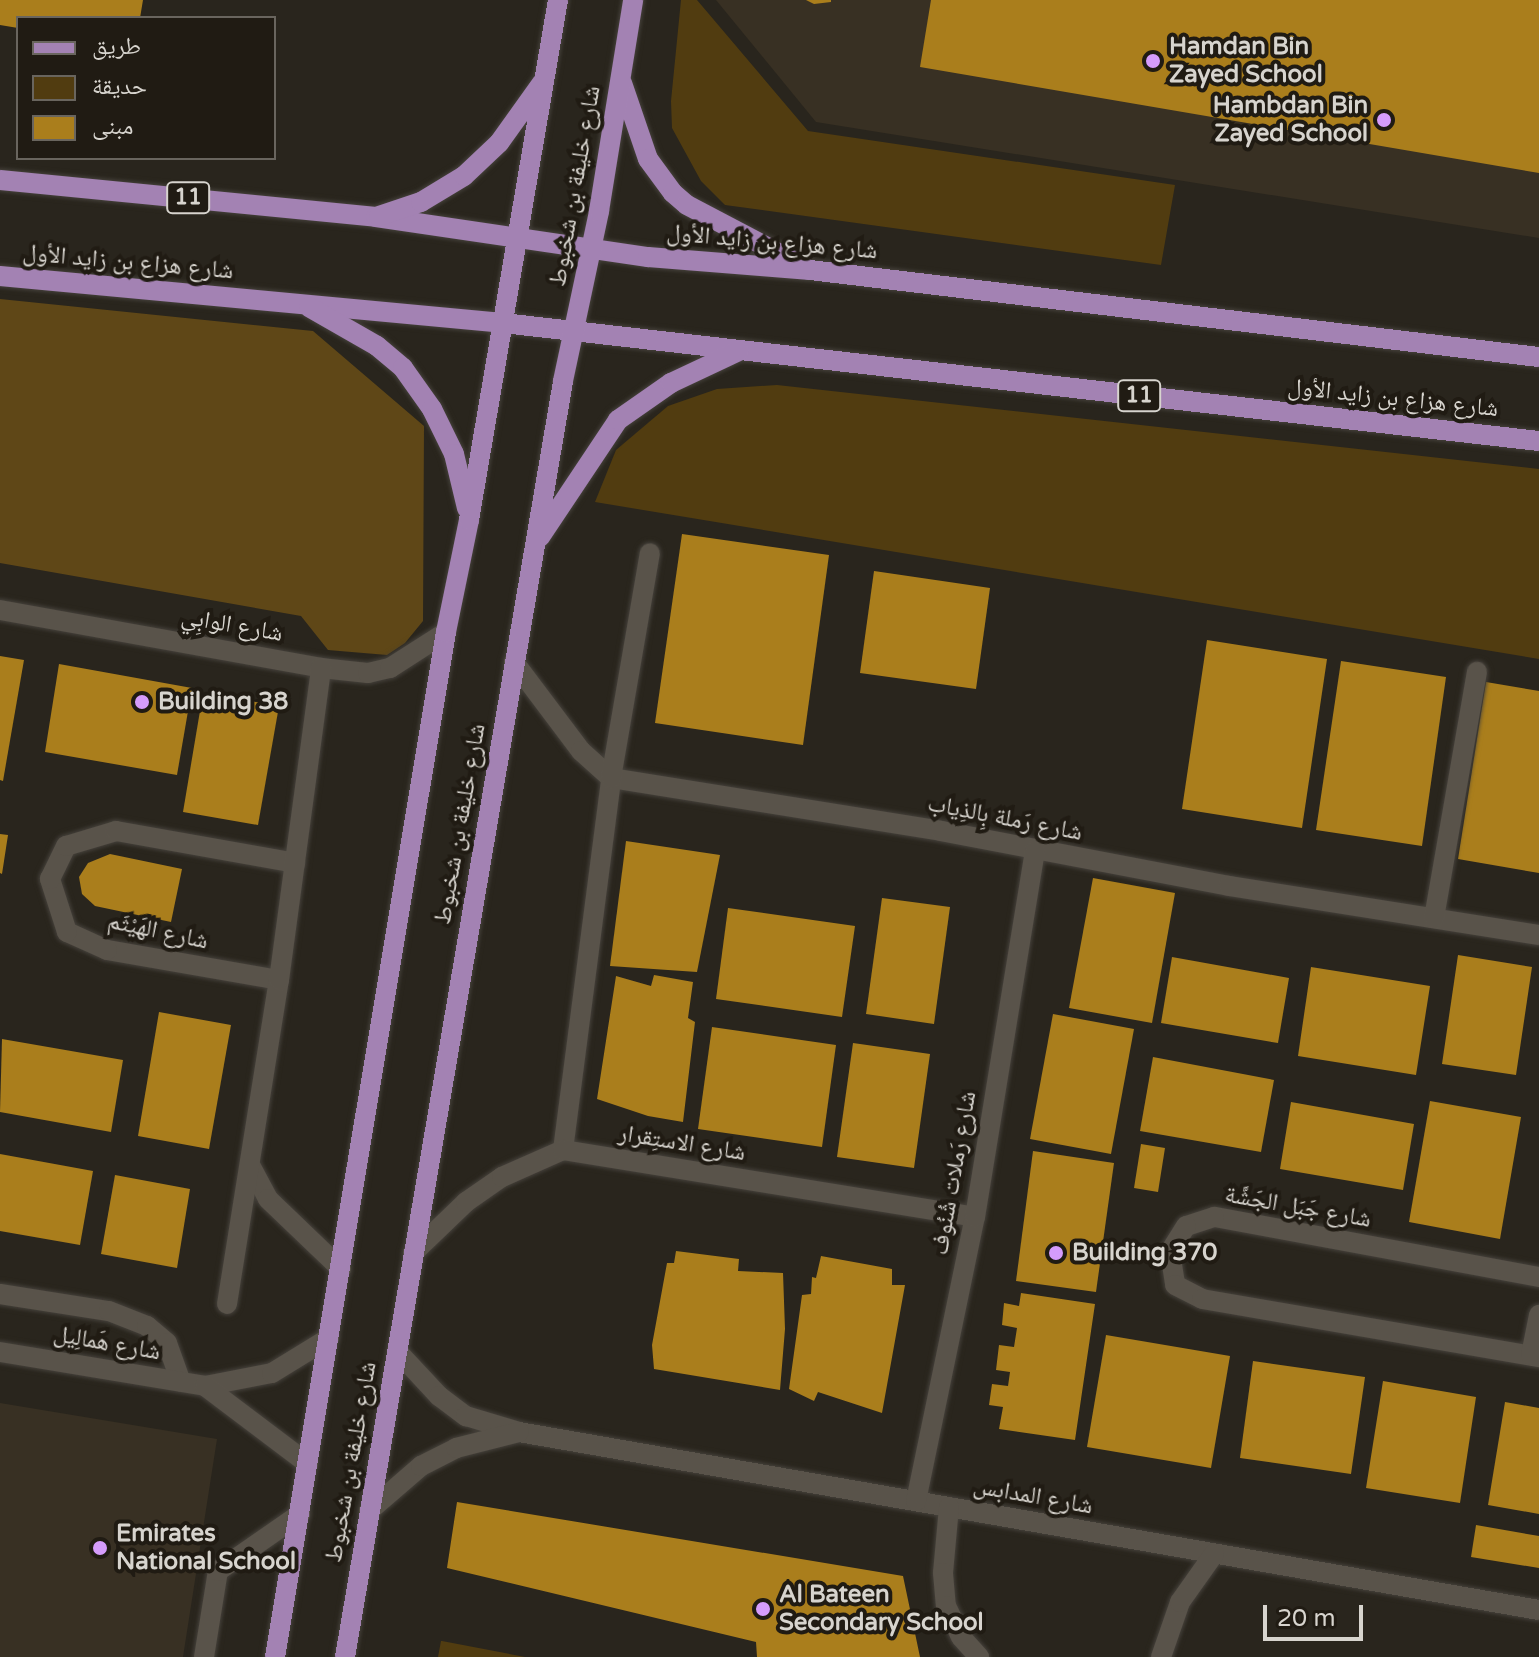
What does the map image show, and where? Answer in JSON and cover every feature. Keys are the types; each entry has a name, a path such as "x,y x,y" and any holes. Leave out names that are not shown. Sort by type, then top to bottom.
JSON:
{"main road":[{"name":"شارع خليفة بن شخبوط","path":"275,1657 446,632 469,520 558,0"},
{"name":"شارع خليفة بن شخبوط","path":"345,1657 514,662 563,381 591,250 633,0"},
{"path":"620,78 648,159 673,193 687,205 810,270"},
{"path":"376,217 421,202 464,176 499,143 544,80"},
{"name":"شارع هزاع بن زايد الأول","path":"0,180 376,217 591,250 810,270 1529,356"},
{"name":"شارع هزاع بن زايد الأول","path":"0,276 503,323 1539,441"},
{"path":"303,304 377,346 403,368 432,409 454,454 469,520"},
{"path":"534,547 618,420 671,383 740,351"}],"street":[{"path":"1529,356 1539,342"},
{"path":"413,1253 466,1202 502,1177 563,1150 611,778 650,553"},
{"name":"شارع الوابِي","path":"0,610 321,668 368,673 390,668 446,632"},
{"path":"514,662 581,751 611,778"},
{"path":"227,1304 279,980 321,668"},
{"path":"1434,918 1477,672"},
{"name":"شارع رَملة بِالذِياب","path":"611,778 941,831 1035,851 1539,935"},
{"name":"شارع الهَيْثَم","path":"279,980 107,950 67,932 50,879 66,846 116,831 295,863"},
{"name":"شارع رَملات شُنُوف","path":"916,1501 975,1217 1035,851"},
{"name":"شارع الاستِقرار","path":"563,1150 975,1217"},
{"path":"250,1165 268,1199 341,1269"},
{"name":"شارع جَبَل الجَشَّة","path":"1539,1277 1214,1217 1186,1226 1170,1252 1175,1285 1202,1299 1535,1356 1539,1315"},
{"path":"0,1294 109,1311 147,1326 167,1343 181,1382"},
{"name":"شارع هَمالِيل","path":"0,1352 205,1386 272,1373 329,1338"},
{"name":"شارع المدابس","path":"397,1351 439,1396 466,1416 519,1432 1539,1610"},
{"name":"شارع هَمالِيل","path":"205,1386 308,1464"},
{"name":"شارع المدابس","path":"369,1511 433,1460 456,1448 519,1432"},
{"path":"949,1507 943,1573 946,1606 961,1637 979,1657"},
{"path":"204,1657 218,1571 300,1514"},
{"path":"1161,1657 1180,1602 1214,1554"}],"shaded area":[{"name":"Hamdan Bin Zayed School","path":"716,0 1539,0 1539,238 816,122"},
{"path":"0,299 313,331 424,426 423,621 405,643 387,655 328,650 301,616 0,563"},
{"name":"Emirates National School","path":"0,1403 217,1439 183,1657 0,1657"}],"green space":[{"path":"681,0 697,0 808,131 1175,185 1161,265 725,205 701,181 672,128 671,101"},
{"path":"777,385 1539,469 1539,659 595,502 616,450 668,406 717,389"},
{"path":"442,1641 525,1657 438,1657"}],"building":[{"path":"0,0 143,0 140,16 16,16 16,28 0,25"},
{"path":"806,0 831,0 831,2 814,4"},
{"name":"Hambdan Bin Zayed School","path":"931,0 1539,0 1539,173 920,67"},
{"path":"682,534 829,555 803,745 655,723"},
{"path":"874,571 990,588 976,689 860,673"},
{"path":"1207,640 1327,659 1302,828 1182,809"},
{"path":"0,656 24,660 3,781 0,780"},
{"path":"1341,661 1446,677 1422,846 1316,830"},
{"path":"59,664 192,688 177,775 45,752"},
{"path":"1486,682 1539,691 1539,873 1458,859"},
{"path":"203,693 279,706 258,825 183,812"},
{"path":"0,834 8,835 2,874 0,873"},
{"path":"626,841 720,855 697,972 610,966"},
{"path":"110,854 182,869 171,922 95,906 82,894 79,877 88,863"},
{"path":"1093,878 1175,893 1152,1023 1069,1008"},
{"path":"882,898 950,907 934,1024 866,1014"},
{"path":"728,908 855,926 842,1017 716,999"},
{"path":"1458,955 1532,967 1516,1075 1442,1064"},
{"path":"1172,957 1289,978 1278,1043 1161,1023"},
{"path":"1311,967 1430,986 1416,1075 1298,1056"},
{"path":"654,975 693,982 688,1018 695,1022 683,1122 648,1116 597,1099 616,976 651,986"},
{"path":"159,1012 231,1025 209,1149 138,1136"},
{"path":"1053,1014 1134,1029 1111,1154 1030,1139"},
{"path":"712,1027 836,1045 822,1147 698,1129"},
{"path":"2,1039 123,1060 111,1132 0,1112"},
{"path":"853,1043 930,1054 914,1168 837,1157"},
{"path":"1153,1057 1274,1080 1261,1152 1140,1131"},
{"path":"1430,1101 1521,1117 1500,1239 1409,1222"},
{"path":"1291,1102 1414,1124 1403,1190 1280,1169"},
{"path":"1141,1144 1165,1148 1158,1192 1134,1188"},
{"path":"1033,1151 1114,1163 1096,1292 1016,1281"},
{"path":"0,1154 93,1171 80,1245 0,1231"},
{"path":"115,1175 190,1189 177,1268 101,1254"},
{"path":"676,1251 739,1259 738,1271 783,1273 785,1329 780,1390 654,1369 652,1345 667,1263 674,1263"},
{"path":"821,1256 892,1269 892,1285 905,1285 882,1413 818,1392 814,1401 789,1389 802,1295 811,1294 812,1277 816,1278"},
{"path":"1021,1293 1095,1304 1075,1440 999,1429 1003,1407 989,1405 992,1384 1008,1386 1010,1372 996,1370 999,1345 1014,1347 1017,1328 1002,1325 1004,1303 1019,1306"},
{"path":"1106,1335 1230,1356 1211,1468 1087,1447"},
{"path":"1253,1361 1365,1377 1351,1474 1240,1458"},
{"path":"1383,1381 1476,1397 1460,1503 1366,1488"},
{"path":"1505,1402 1539,1408 1539,1514 1488,1505"},
{"name":"Al Bateen Secondary School","path":"457,1502 903,1576 920,1657 757,1657 756,1642 447,1568"},
{"path":"1476,1525 1539,1536 1539,1568 1471,1557"}],"place":[{"name":"Hamdan Bin Zayed School","path":"1153,61"},
{"name":"Hambdan Bin Zayed School","path":"1384,120"},
{"name":"Building 38","path":"142,702"},
{"name":"Building 370","path":"1056,1253"},
{"name":"Emirates National School","path":"100,1548"},
{"name":"Al Bateen Secondary School","path":"763,1609"}]}
